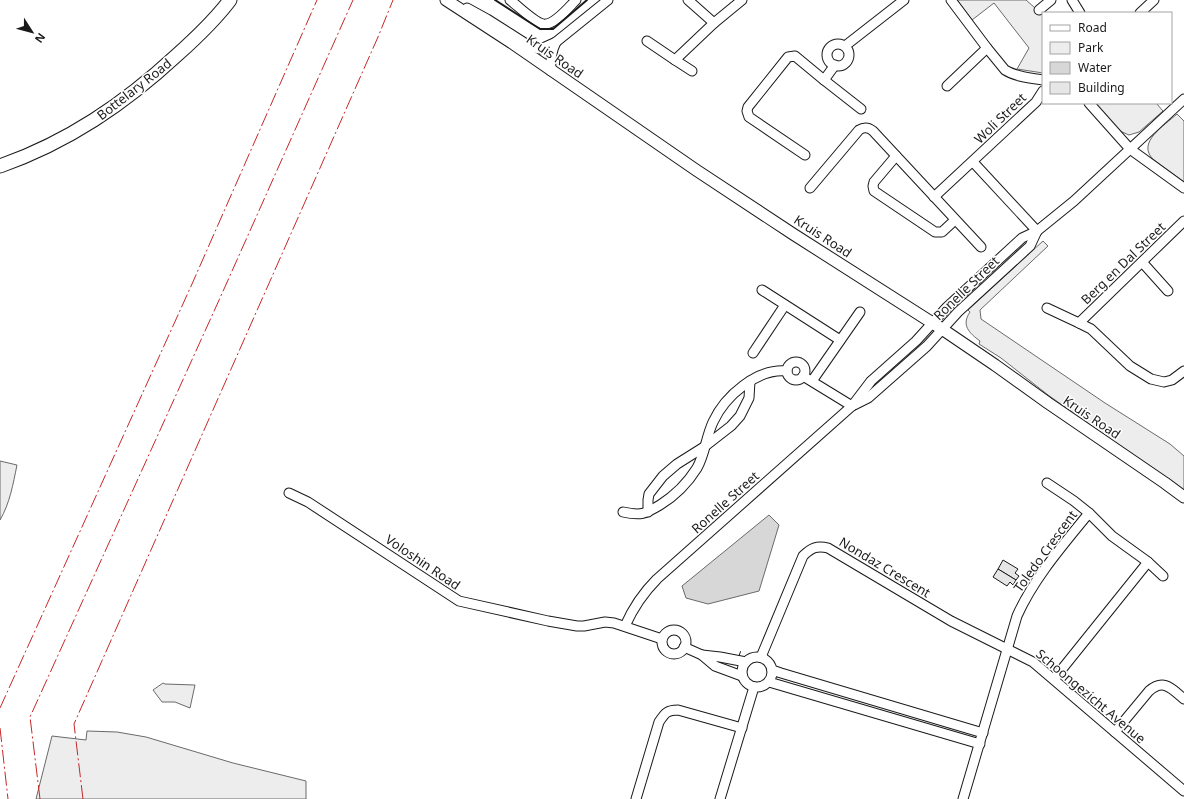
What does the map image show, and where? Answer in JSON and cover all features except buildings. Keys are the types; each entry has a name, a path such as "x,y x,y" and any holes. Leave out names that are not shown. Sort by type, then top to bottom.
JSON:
{"main road":[{"name":"Bottelary Road","path":"0,166 54,143 118,105 195,39 230,0"}],"street":[{"name":"Kruis Road","path":"446,0 512,43 696,170 996,365 1048,404 1184,497"},
{"path":"450,0 487,19 531,47 542,48 556,42 608,0"},
{"path":"510,0 534,19 544,24 557,19 576,0"},
{"path":"688,0 714,23"},
{"path":"675,60 714,23 742,0"},
{"path":"845,46 904,0"},
{"path":"951,0 1005,70 1009,73 1042,80"},
{"path":"1040,10 1051,0"},
{"path":"1072,0 1079,12"},
{"path":"1141,12 1154,0"},
{"path":"647,41 692,71"},
{"path":"551,71 550,58 556,42"},
{"path":"834,44 845,46 849,52 848,60 842,65 835,65 829,61 829,50 834,44"},
{"path":"947,86 987,48"},
{"path":"805,155 749,117 747,111 748,107 788,57 794,56 861,109"},
{"path":"824,80 835,65"},
{"name":"Woli Street","path":"934,197 1036,102 1042,93"},
{"name":"Ronelle Street","path":"625,626 633,608 657,579 852,406 868,398 927,346 938,326 958,312 1030,246 1037,231 1074,201 1184,99"},
{"path":"1090,104 1130,149 1184,188"},
{"path":"810,188 859,130 864,128 871,129 981,247"},
{"path":"896,156 874,182 874,191 935,232 942,232 955,220"},
{"name":"Woli Street","path":"973,162 1037,231"},
{"name":"Berg en Dal Street","path":"1079,323 1184,221"},
{"path":"1142,262 1168,291"},
{"path":"762,290 840,340"},
{"path":"753,353 785,304"},
{"name":"Berg en Dal Street","path":"1047,308 1091,329 1130,366 1151,380 1164,382 1172,380 1184,371"},
{"path":"812,381 860,312"},
{"path":"791,363 800,363 802,365 804,370 803,376 799,379 793,379 789,376 787,371 791,363"},
{"path":"623,512 635,515 648,512 675,495 688,481 701,460 713,422 721,408 743,386 762,374 780,370 787,371"},
{"path":"803,376 852,406"},
{"path":"648,512 648,500 650,494 653,487 663,476 677,464 704,447 731,426 740,416 748,398 750,381"},
{"name":"Toledo Crescent","path":"1047,483 1074,501 1089,513 1112,536 1148,562 1164,576"},
{"name":"Voloshin Road","path":"289,494 308,502 459,601 577,626 605,622 625,626"},
{"name":"Toledo Crescent","path":"1008,650 1017,616 1022,604 1039,578 1089,513"},
{"name":"Nondaz Crescent","path":"761,657 803,556 814,547 820,546 828,548 951,621 1008,650"},
{"path":"1054,679 1148,562"},
{"path":"625,626 662,639"},
{"path":"669,630 676,630 683,634 686,644 684,647 677,653 669,653 663,647 662,639 666,632 669,630"},
{"path":"684,647 702,655 715,666 742,676"},
{"path":"963,799 1008,650"},
{"name":"Schoongezicht Avenue","path":"1008,650 1033,662 1184,791"},
{"path":"702,655 746,662"},
{"path":"752,657 761,657 767,660 771,665 772,670 772,675 769,682 763,686 754,688 745,682 742,676 742,668 746,662 752,657"},
{"path":"772,670 983,733"},
{"path":"769,682 980,744"},
{"path":"1114,732 1154,686 1167,685 1184,699"},
{"path":"720,799 754,688"},
{"path":"636,799 659,722 670,710 678,710 742,728"}],"green space":[{"path":"957,0 1026,0 1042,14 1042,73 1017,69 1029,48 994,3 972,20"},
{"path":"1095,104 1157,104 1163,111 1139,132 1129,135 1120,131"},
{"path":"1177,114 1184,121 1184,182 1154,160 1149,154 1148,147 1150,141 1159,129"},
{"path":"1043,241 1048,246 980,310 981,319 1105,403 1170,444 1184,456 1184,491 1048,395 1001,358 979,344 980,341 970,332 966,325 967,317 970,312 968,310"},
{"path":"0,461 17,465 9,500 0,520"},
{"path":"163,683 195,685 190,708 175,702 162,702 153,690"},
{"path":"87,731 117,732 146,737 233,763 306,781 306,799 36,799 52,736 86,740"}],"water":[{"path":"769,515 779,525 759,591 708,604 686,598 682,586"}],"fence":[{"path":"739,656 741,650"}],"wall":[{"path":"495,0 540,29 553,29 587,0"}],"power":[{"path":"0,708 192,284 317,0"},
{"path":"40,799 30,717 353,0"},
{"path":"83,799 74,724 393,0"},
{"path":"0,728 8,799"}]}
